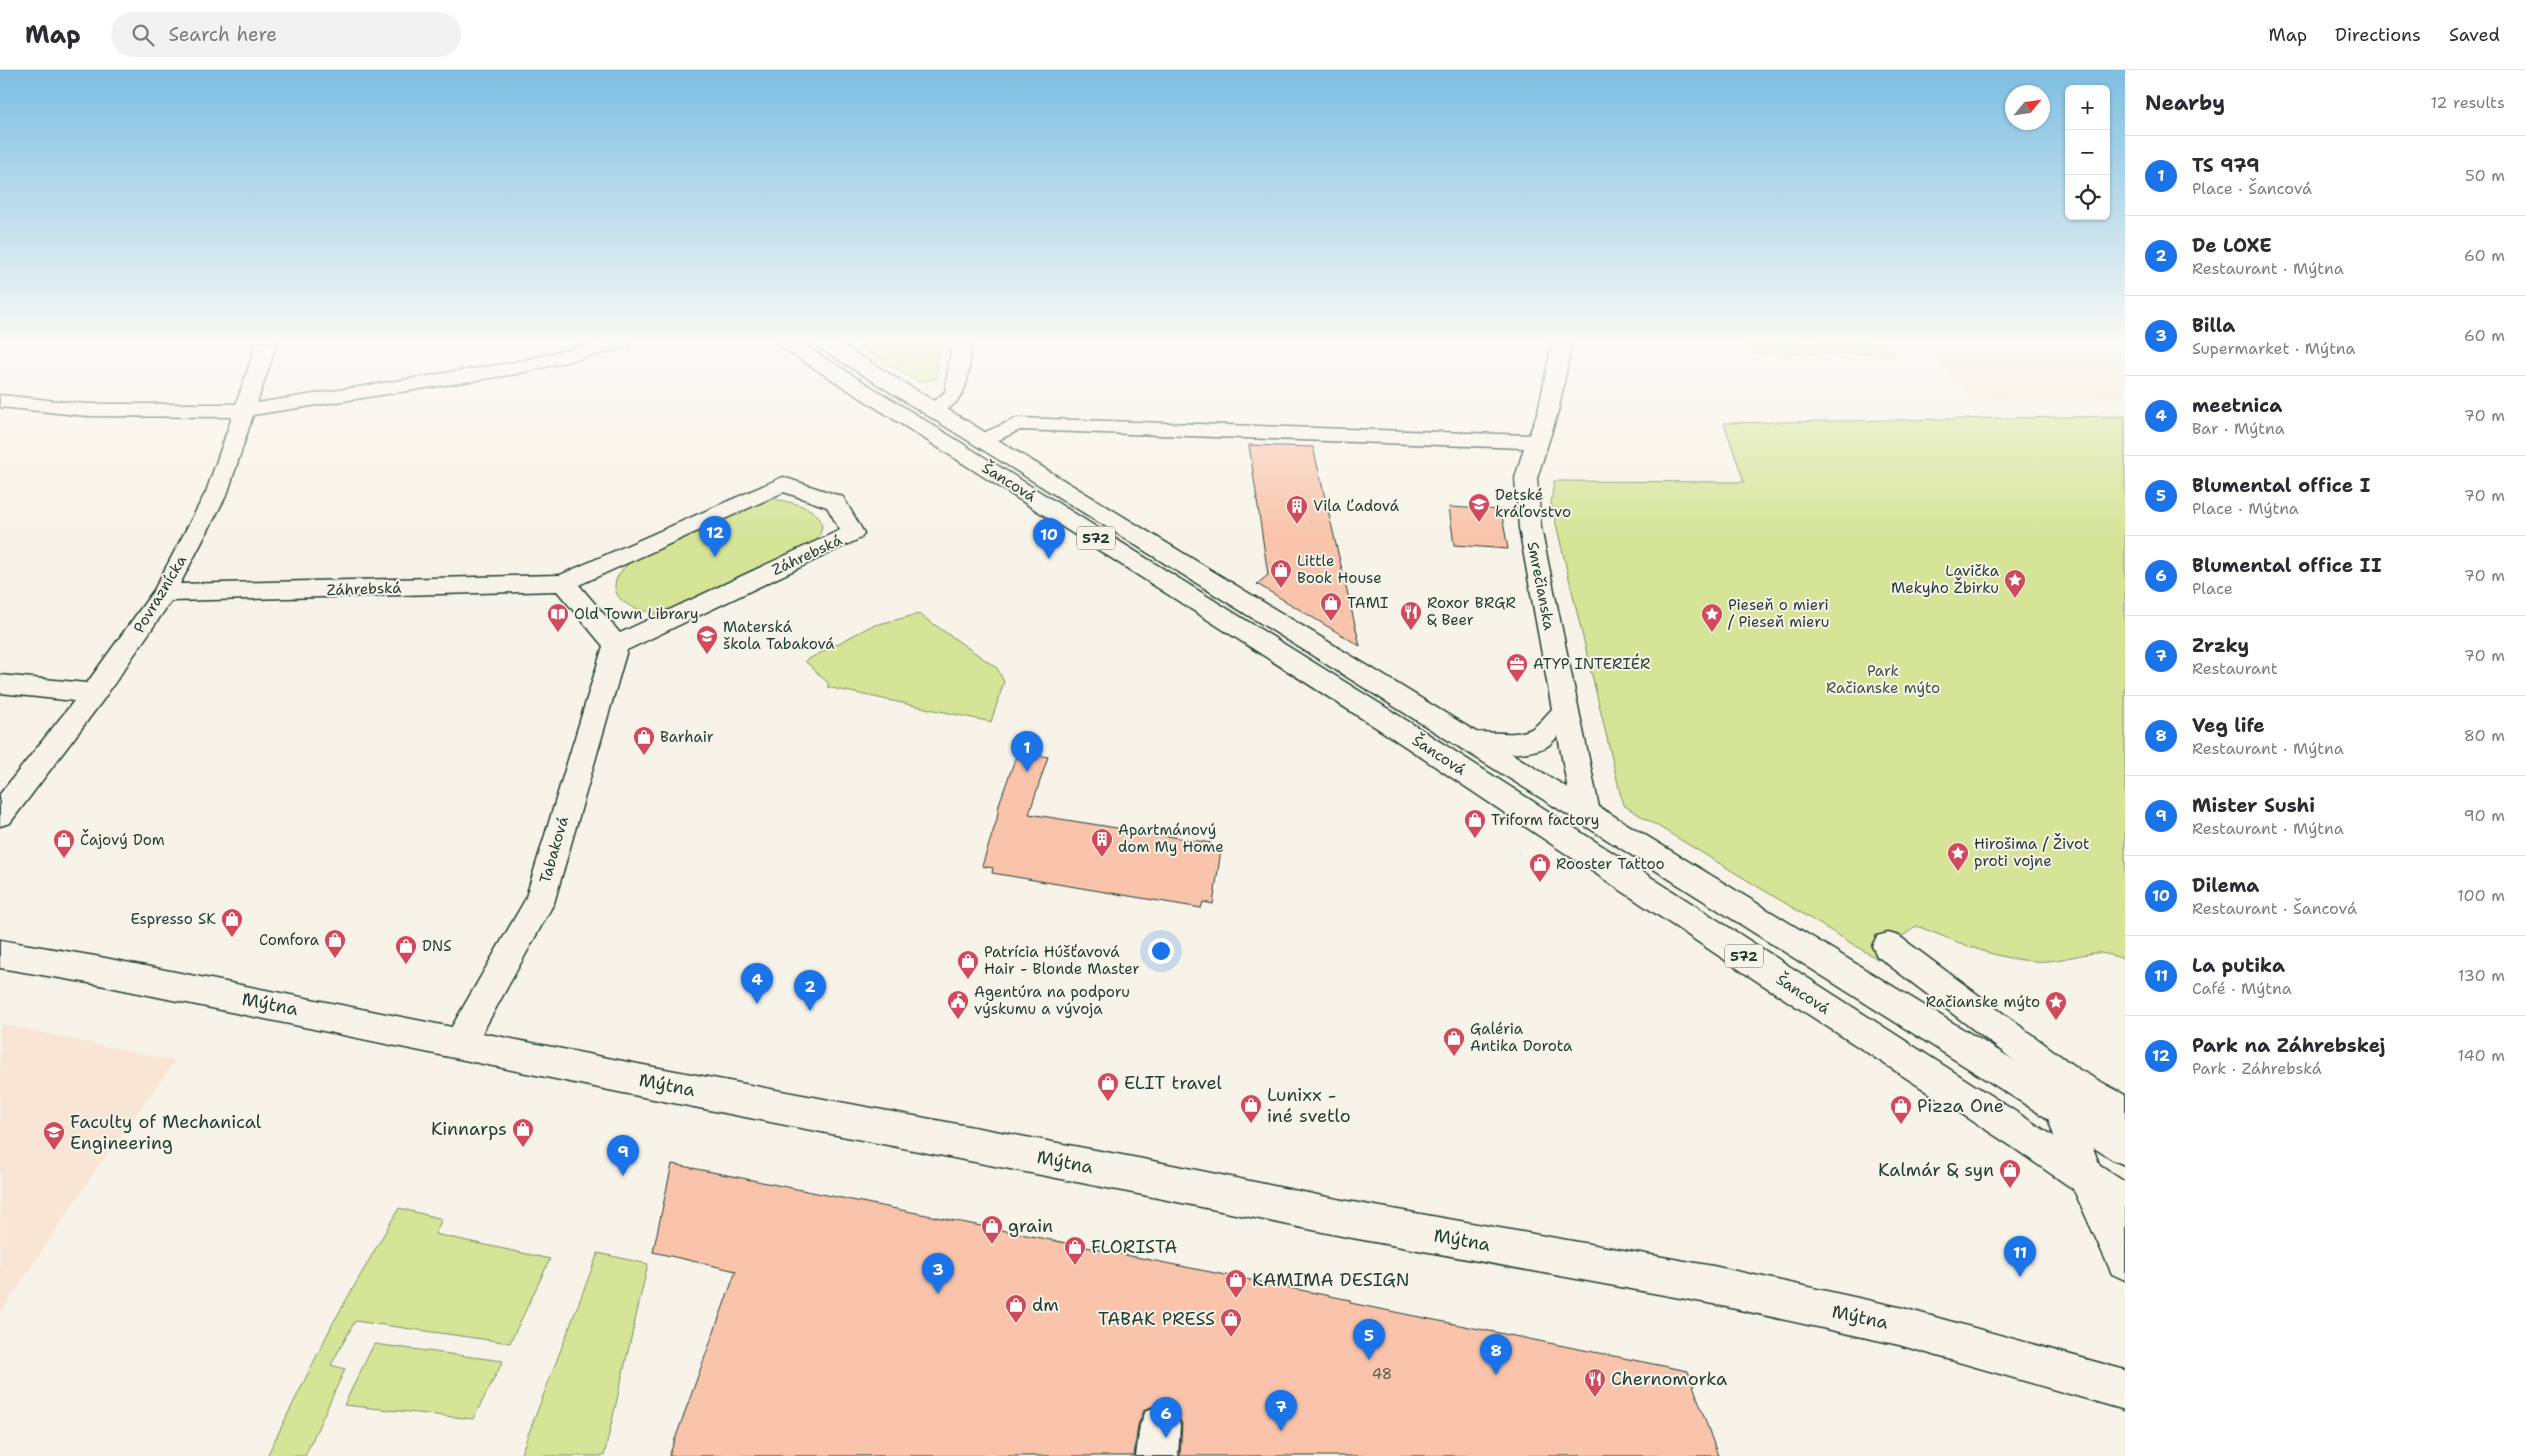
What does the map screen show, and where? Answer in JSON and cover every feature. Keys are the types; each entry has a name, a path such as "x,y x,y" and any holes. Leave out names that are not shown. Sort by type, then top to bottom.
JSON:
{"street":[{"path":"62,408 87,410 243,410 269,408"},
{"name":"Šancová","path":"890,408 1404,732 1754,962 2086,1176"},
{"name":"Smrečianska","path":"1549,408 1536,442 1526,478 1530,528 1586,812"},
{"name":"Šancová","path":"934,409 2062,1109"},
{"name":"Povraznícka","path":"0,815 94,693 164,593 217,492 243,410"},
{"path":"983,440 1018,424 1536,442"},
{"name":"Záhrebská","path":"164,593 563,583 783,484 835,502 853,533 616,645"},
{"path":"563,583 616,645"},
{"name":"Tabaková","path":"459,1042 538,903 616,645"},
{"path":"0,684 94,693"},
{"path":"1472,742 1511,743 1538,739 1566,712"},
{"path":"1888,946 2066,1080 2125,1113"},
{"name":"Mýtna","path":"0,954 95,970 459,1042 638,1080 1143,1177 1347,1220 1713,1285 1899,1326 2125,1390"},
{"path":"2062,1109 2086,1176 2125,1260"},
{"name":"572","path":"2062,1109 2125,1148"},
{"name":"572","path":"2086,1176 2125,1203"}],"shaded area":[{"name":"Faculty of Mechanical Engineering","path":"0,1024 175,1061 95,1171 0,1314"}],"green space":[{"name":"Park Račianske mýto","path":"2125,416 2125,959 2099,953 2049,961 2019,960 1989,953 1917,926 1888,946 1879,960 1623,805 1551,503 1554,481 1744,482 1724,423"},
{"path":"774,499 803,507 812,511 818,517 822,524 814,544 670,613 643,611 622,600 616,592 615,583 621,572 633,560 762,501"},
{"path":"919,614 997,668 1004,682 991,722 827,687 829,684 805,661 871,626"},
{"path":"399,1208 442,1219 435,1234 550,1259 510,1343 355,1321 331,1365 345,1369 305,1456 267,1456 333,1323"},
{"path":"598,1253 648,1264 604,1456 520,1456"},
{"path":"374,1344 503,1361 473,1419 344,1405"}],"building":[{"name":"Vila Ľadová","path":"1249,445 1313,447 1360,646 1257,584 1268,575"},
{"name":"Detské kráľovstvo","path":"1449,507 1501,510 1508,549 1454,545"},
{"name":"Apartmánový dom My Home","path":"1018,751 1048,757 1029,814 1211,843 1210,848 1221,850 1213,904 1203,902 1201,908 992,873 993,868 982,866 997,819 999,804"},
{"path":"672,1164 1350,1300 1350,1303 1688,1371 1718,1456 1180,1456 1182,1424 1176,1410 1161,1403 1144,1410 1138,1425 1134,1456 669,1456 736,1271 653,1252"}],"place":[{"name":"Detské kráľovstvo","path":"1479,523"},
{"name":"Vila Ľadová","path":"1297,525"},
{"name":"Park na Záhrebskej","path":"715,557"},
{"name":"Dilema","path":"1049,559"},
{"name":"Little Book House","path":"1281,589"},
{"name":"Lavička Mekyho Žbirku","path":"2015,599"},
{"name":"TAMI","path":"1331,622"},
{"name":"Roxor BRGR & Beer","path":"1411,631"},
{"name":"Old Town Library","path":"558,633"},
{"name":"Pieseň o mieri / Pieseň mieru","path":"1712,633"},
{"name":"Materská škola Tabaková","path":"707,655"},
{"name":"ATYP INTERIÉR","path":"1517,683"},
{"name":"Barhair","path":"644,756"},
{"name":"TS 979","path":"1027,772"},
{"name":"Triform factory","path":"1475,839"},
{"name":"Apartmánový dom My Home","path":"1102,858"},
{"name":"Čajový Dom","path":"64,859"},
{"name":"Hirošima / Život proti vojne","path":"1958,872"},
{"name":"Rooster Tattoo","path":"1540,883"},
{"name":"Espresso SK","path":"232,938"},
{"name":"Comfora","path":"335,959"},
{"name":"DNS","path":"406,965"},
{"name":"Patrícia Húšťavová Hair - Blonde Master","path":"968,980"},
{"name":"meetnica","path":"757,1004"},
{"name":"De LOXE","path":"810,1011"},
{"name":"Agentúra na podporu výskumu a vývoja","path":"958,1020"},
{"name":"Račianske mýto","path":"2056,1021"},
{"name":"Galéria Antika Dorota","path":"1454,1057"},
{"name":"ELIT travel","path":"1108,1102"},
{"name":"Lunixx - iné svetlo","path":"1251,1124"},
{"name":"Pizza One","path":"1901,1125"},
{"name":"Kinnarps","path":"523,1148"},
{"name":"Faculty of Mechanical Engineering","path":"54,1151"},
{"name":"Mister Sushi","path":"623,1176"},
{"name":"Kalmár & syn","path":"2010,1189"},
{"name":"grain","path":"992,1245"},
{"name":"FLORISTA","path":"1075,1266"},
{"name":"La putika","path":"2020,1277"},
{"name":"Billa","path":"938,1294"},
{"name":"KAMIMA DESIGN","path":"1236,1299"},
{"name":"dm","path":"1016,1324"},
{"name":"TABAK PRESS","path":"1231,1338"},
{"name":"Blumental office I","path":"1369,1360"},
{"name":"Veg life","path":"1496,1375"},
{"name":"Chernomorka","path":"1595,1398"},
{"name":"Zrzky","path":"1281,1431"},
{"name":"Blumental office II","path":"1166,1438"}]}
